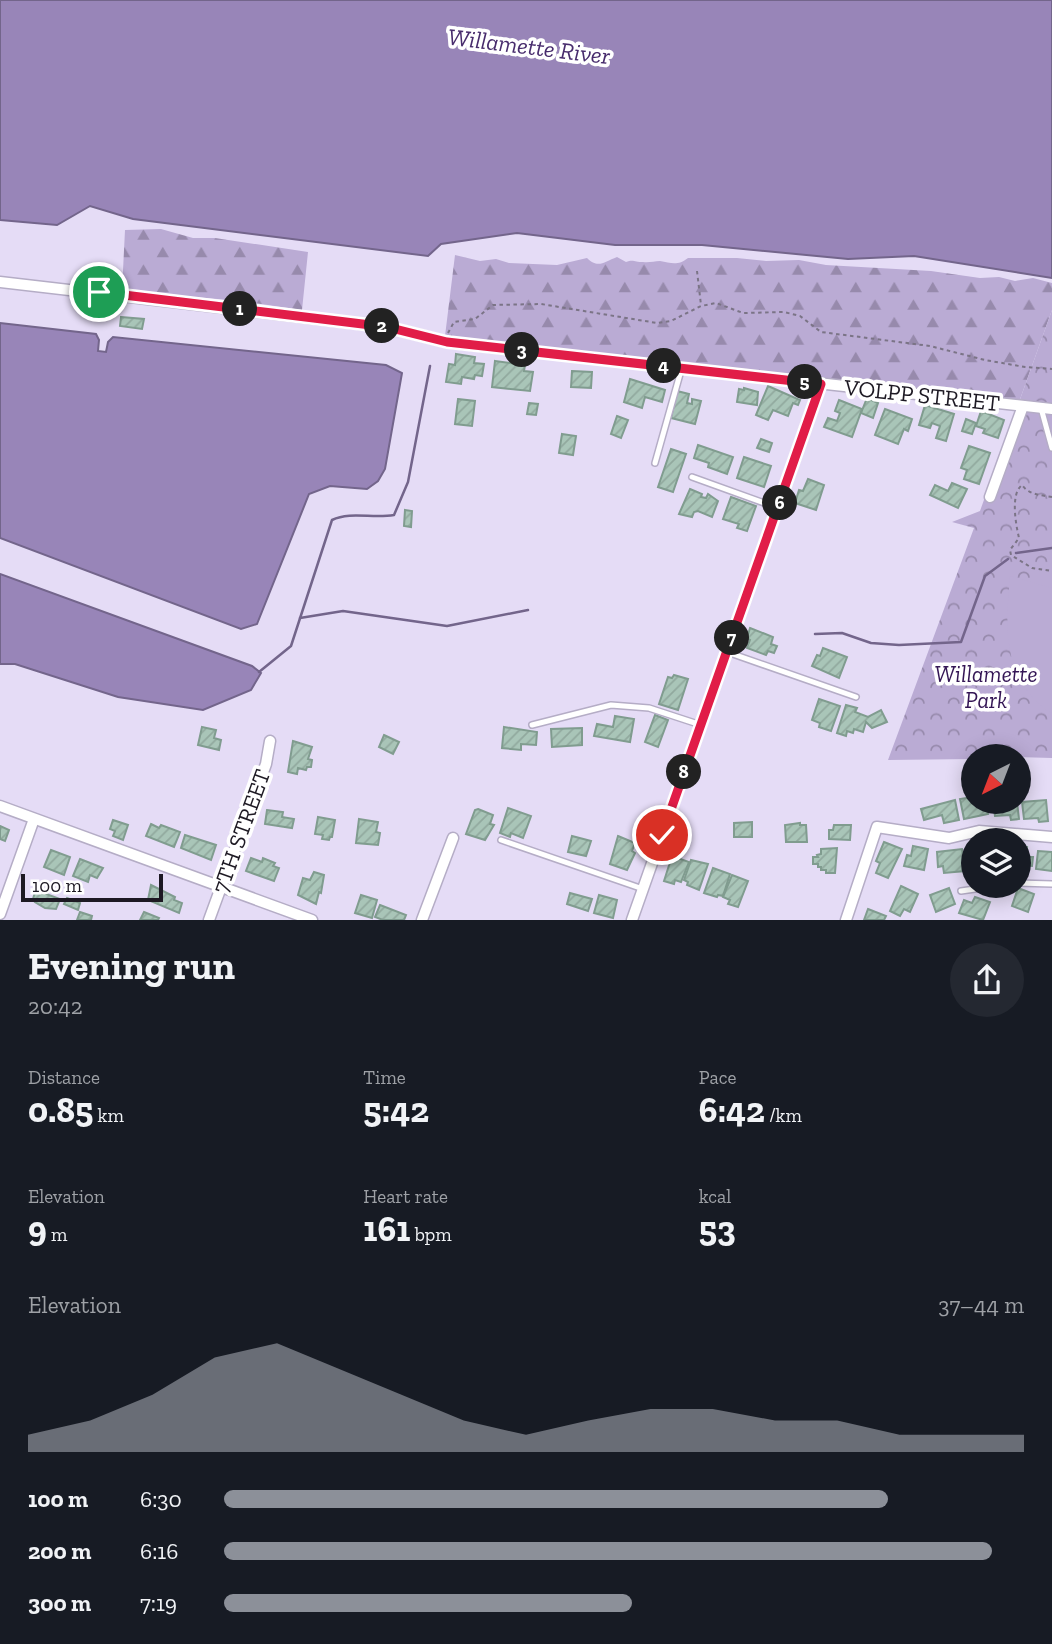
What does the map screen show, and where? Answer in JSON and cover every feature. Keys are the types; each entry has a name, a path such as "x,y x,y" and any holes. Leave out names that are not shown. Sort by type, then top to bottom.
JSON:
{"street":[{"name":"VOLPP STREET","path":"0,282 387,327 447,342 1047,409"},
{"path":"632,919 821,384"},
{"path":"989,497 1023,407"},
{"name":"7TH STREET","path":"209,919 266,764 270,741"},
{"path":"0,806 312,919"},
{"path":"0,914 34,819"},
{"path":"846,919 877,827 949,838 979,831 1052,837"},
{"path":"422,919 453,838"}],"lane":[{"path":"655,463 682,367"},
{"path":"1047,409 1052,448"},
{"path":"692,477 778,508"},
{"path":"727,652 856,698"},
{"path":"532,725 611,705 649,708 701,725"},
{"path":"501,840 643,889"},
{"path":"1031,883 1052,884"}],"path":[{"path":"697,271 701,306"},
{"path":"447,342 448,332 454,323 475,319 487,309 499,304 541,304 657,323 671,321 701,306 716,303 743,313 784,312 800,316 821,332 930,346 985,360 1052,369"},
{"path":"1052,497 1034,494 1021,485 1017,488 1014,493 1019,538 1010,550 1010,555 1025,565 1052,571"}],"green space":[{"path":"161,229 193,238 215,238 308,252 302,310 241,301 122,291 125,230"},
{"path":"455,255 480,261 496,259 509,263 557,265 587,258 601,264 617,257 626,262 674,263 688,258 799,260 826,265 931,271 980,278 999,277 1015,281 1033,278 1052,283 1052,310 1019,402 838,380 816,382 763,372 445,336"},
{"name":"Willamette Park","path":"1052,310 1052,758 1031,757 1031,744 961,744 961,759 888,760 974,528 952,522 980,511"},
{"path":"1010,576 1052,588 1052,713 1024,687 1012,657 1007,626"}],"water":[{"name":"Willamette River","path":"0,0 1052,0 1052,278 914,256 848,259 702,245 615,245 517,233 441,244 428,256 133,219 90,206 57,225 0,220"},
{"path":"0,323 96,334 99,340 98,351 106,352 108,342 113,337 386,365 402,373 385,469 378,481 367,489 330,486 309,494 257,624 241,629 0,538"},
{"path":"0,574 252,666 261,673 251,690 203,710 118,697 15,664 0,664"}],"building":[{"path":"121,317 144,319 142,329 120,326"},
{"path":"456,354 475,357 474,363 484,364 482,376 475,375 474,379 462,377 461,384 446,382 449,364 455,365"},
{"path":"495,361 525,365 524,371 533,372 530,391 492,387"},
{"path":"572,371 592,372 591,388 571,387"},
{"path":"630,379 665,390 662,402 645,397 642,408 624,402"},
{"path":"768,386 800,400 798,405 793,403 788,416 773,410 768,420 756,415"},
{"path":"739,389 758,392 757,405 737,402"},
{"path":"677,391 689,394 687,403 692,404 692,399 701,401 695,424 671,418"},
{"path":"867,398 878,403 873,418 861,413"},
{"path":"458,399 475,401 472,426 455,424"},
{"path":"839,400 862,409 852,437 824,427 828,418 837,421 840,413 835,411"},
{"path":"529,403 538,404 536,415 527,414"},
{"path":"925,405 954,414 946,441 936,438 940,426 932,423 930,428 919,425"},
{"path":"885,409 912,419 908,431 904,429 898,444 875,435"},
{"path":"981,411 1004,420 998,438 983,433 985,429 976,426"},
{"path":"617,416 628,420 621,438 611,434"},
{"path":"966,419 976,423 972,434 962,431"},
{"path":"562,434 576,436 573,455 559,453"},
{"path":"761,439 772,443 769,452 757,448"},
{"path":"698,445 733,457 727,474 694,458"},
{"path":"969,446 990,453 979,484 964,479 967,470 961,468"},
{"path":"671,449 686,454 673,492 658,487"},
{"path":"744,457 771,466 764,487 737,478"},
{"path":"808,479 824,485 816,510 795,503 799,490 803,491"},
{"path":"952,483 967,489 958,508 930,495 935,485 948,491"},
{"path":"690,489 702,494 701,497 706,498 708,494 718,501 712,517 698,511 694,512 692,517 679,514"},
{"path":"731,497 756,506 747,531 737,528 739,524 723,519"},
{"path":"405,510 412,511 411,527 404,526"},
{"path":"750,628 773,637 771,644 777,646 774,653 768,651 766,655 747,648"},
{"path":"823,648 847,657 839,678 812,666"},
{"path":"674,675 688,679 678,710 659,704 668,677 672,678"},
{"path":"819,699 840,706 831,731 819,727 820,723 812,720"},
{"path":"846,705 857,708 855,712 868,717 881,710 887,722 872,728 866,722 863,732 854,729 853,733 847,731 846,736 837,733"},
{"path":"655,715 668,720 658,747 645,742"},
{"path":"615,716 634,719 630,742 594,736 597,724 613,727"},
{"path":"202,727 216,730 214,738 221,740 219,750 198,745"},
{"path":"504,727 537,732 536,745 521,744 521,750 502,748"},
{"path":"582,728 582,745 552,747 551,729"},
{"path":"384,735 399,742 393,754 379,747"},
{"path":"293,741 312,747 308,759 312,760 311,767 306,770 298,768 297,774 288,772"},
{"path":"955,800 959,820 944,823 942,815 924,820 921,809"},
{"path":"1046,800 1048,821 1039,822 1038,818 1024,819 1023,814 1031,814 1031,801"},
{"path":"508,808 531,816 523,838 511,833 510,837 500,833"},
{"path":"267,810 283,812 282,817 294,819 292,828 265,824"},
{"path":"475,810 493,815 490,824 494,825 485,840 466,834"},
{"path":"963,814 988,814 964,819"},
{"path":"1018,814 1019,819 1011,820 1010,815 995,816"},
{"path":"318,817 335,820 329,840 322,839 323,835 315,834"},
{"path":"359,819 378,822 378,845 356,843"},
{"path":"113,820 128,825 123,840 113,836 115,831 110,829"},
{"path":"752,822 752,837 734,837 734,823"},
{"path":"151,824 180,832 174,847 146,836"},
{"path":"785,825 806,825 807,842 786,842"},
{"path":"834,825 851,825 850,840 829,839 829,830 833,830"},
{"path":"0,826 9,830 5,841 0,839"},
{"path":"185,835 216,845 211,860 181,848"},
{"path":"572,836 591,841 586,856 568,852"},
{"path":"618,836 635,843 632,851 635,853 627,870 610,864"},
{"path":"884,842 902,849 888,878 876,873 880,863 876,861"},
{"path":"913,846 928,849 924,870 904,866 907,855 911,856"},
{"path":"837,848 835,873 826,873 818,864 813,864 813,857 821,854 821,849"},
{"path":"961,849 961,871 944,873 943,866 938,867 937,852"},
{"path":"51,850 70,857 64,875 44,867"},
{"path":"1038,851 1052,852 1052,871 1036,869"},
{"path":"672,856 689,862 681,882 675,880 674,884 664,881"},
{"path":"251,858 262,862 263,858 275,863 273,866 279,868 274,881 246,871"},
{"path":"80,859 103,868 97,878 90,875 88,882 73,876"},
{"path":"691,860 708,864 699,890 687,885 688,882 684,880"},
{"path":"713,868 730,874 723,896 704,893"},
{"path":"314,872 324,875 316,904 298,895 303,878 310,880"},
{"path":"732,875 748,881 738,907 728,904 730,900 723,897"},
{"path":"151,885 182,903 179,913 148,900"},
{"path":"901,886 918,894 910,912 904,909 900,916 890,911"},
{"path":"949,888 955,904 936,912 930,895"},
{"path":"38,891 60,899 56,909 45,908 35,902 33,899"},
{"path":"570,893 592,899 588,911 567,904"},
{"path":"1031,893 1034,894 1028,912 1012,906 1015,898 1031,898"},
{"path":"361,895 377,900 372,918 355,913"},
{"path":"599,895 617,900 613,918 594,913"},
{"path":"67,898 80,903 78,910 64,904"},
{"path":"974,898 990,902 983,920 959,913 964,900 972,903"},
{"path":"380,905 406,915 404,920 383,920 375,917"},
{"path":"868,909 886,916 884,920 864,920"},
{"path":"80,912 92,916 91,920 77,920"},
{"path":"144,912 159,918 140,920"}],"waterway":[{"path":"259,672 291,646 332,520 347,516 394,515 408,482 430,366"},
{"path":"1016,553 1052,548"},
{"path":"815,634 842,633 871,643 899,645 961,642 985,576 1008,559"},
{"path":"300,618 343,611 447,626 528,610"}],"route":[{"path":"99,292 387,327 447,342 821,384 662,835"}]}
